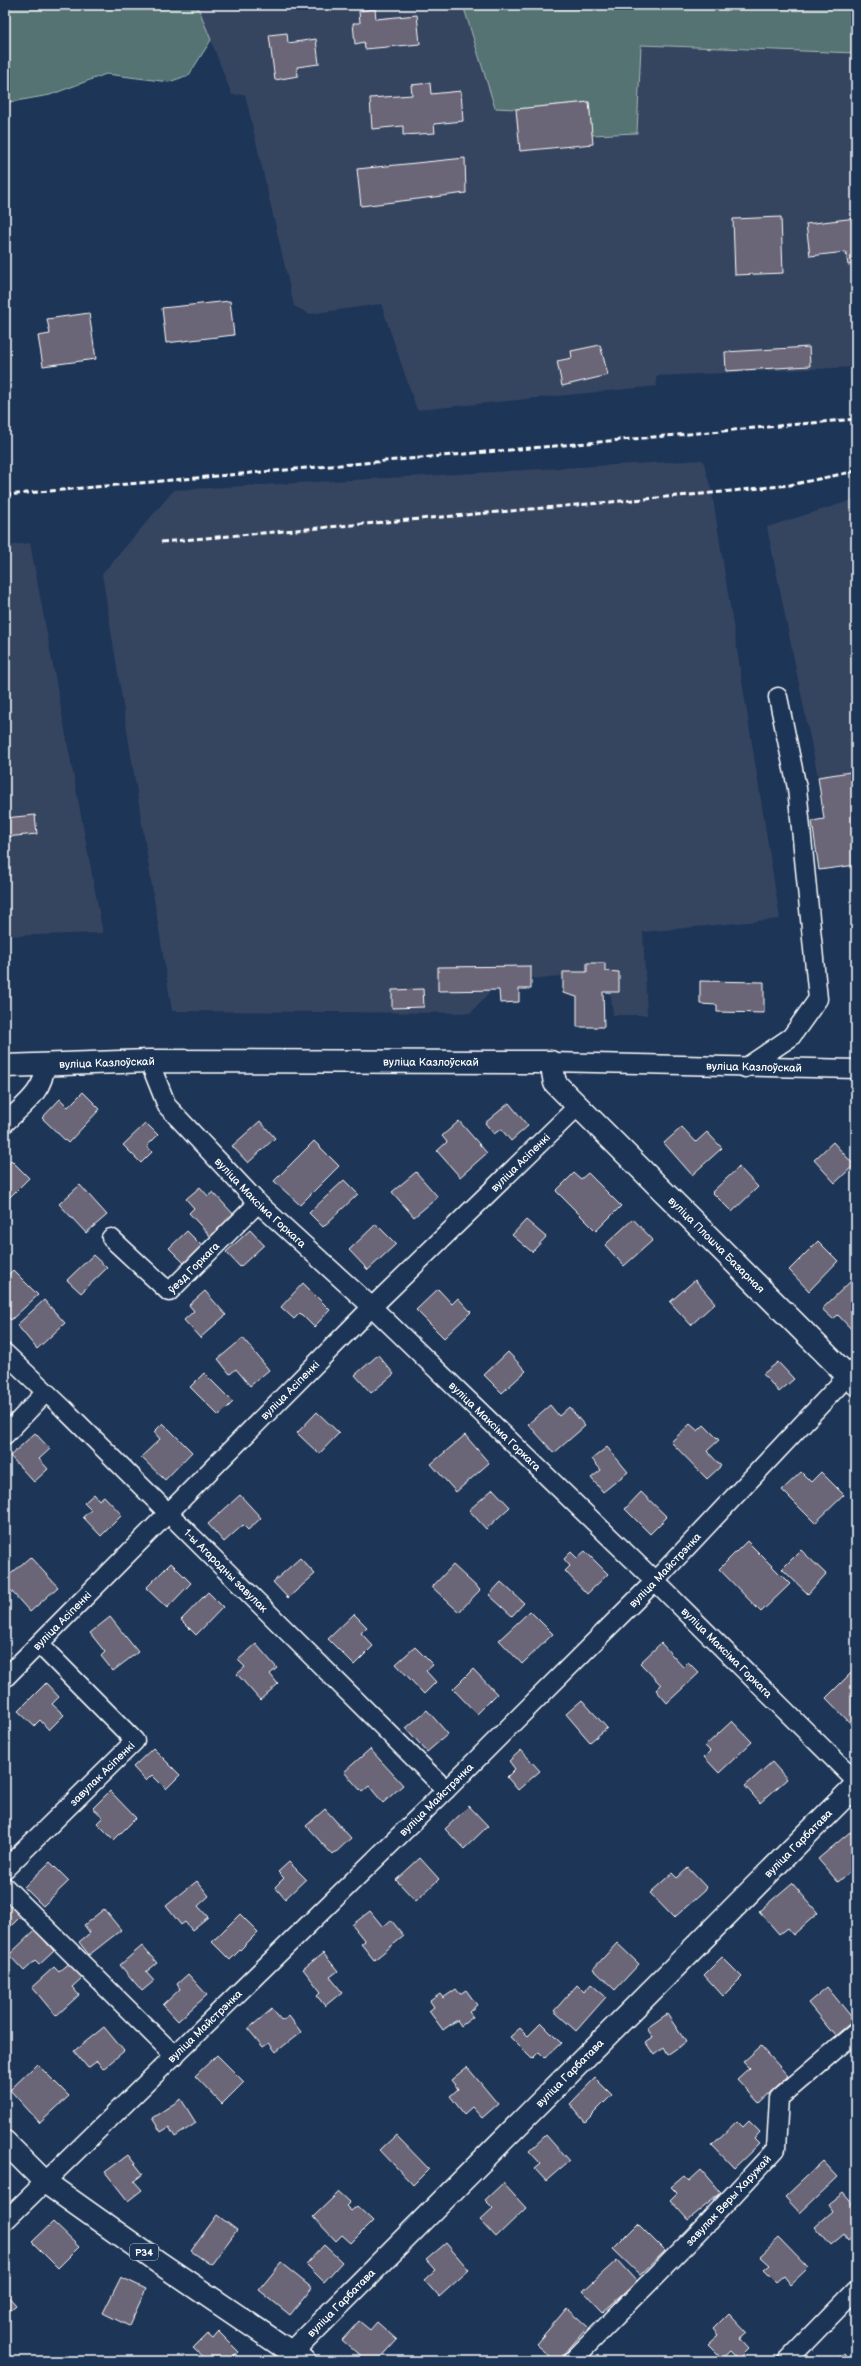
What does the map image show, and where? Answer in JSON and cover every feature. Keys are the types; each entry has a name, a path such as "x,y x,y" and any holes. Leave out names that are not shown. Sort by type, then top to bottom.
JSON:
{"main road":[{"name":"вуліца Казлоўскай","path":"5,1066 46,1066 149,1061 551,1062"},
{"name":"вуліца Плошча Базарная","path":"551,1062 555,1083 853,1375"},
{"name":"вуліца Гарбатава","path":"292,2358 856,1785"},
{"name":"Р34","path":"5,2142 46,2182 292,2358"}],"street":[{"path":"745,1068 791,1037 818,998 797,788 778,697"},
{"name":"вуліца Максіма Горкага","path":"149,1061 167,1106 258,1203 372,1307 655,1581 856,1782"},
{"name":"вуліца Казлоўскай","path":"551,1062 745,1068 856,1069"},
{"path":"5,1123 35,1093 45,1080 46,1066"},
{"name":"вуліца Асіпенкі","path":"5,1678 169,1514 372,1307 578,1106"},
{"name":"ўезд Горкага","path":"111,1238 169,1292 258,1203"},
{"name":"1-ы Агародны завулак","path":"5,1353 446,1790"},
{"name":"вуліца Майстрэнка","path":"5,2221 446,1790 655,1581 853,1375"},
{"path":"5,1435 46,1392"},
{"name":"завулак Асіпенкі","path":"5,1869 135,1741 39,1644"},
{"path":"5,1887 175,2056"},
{"name":"завулак Веры Харужай","path":"572,2361 698,2234 776,2149 779,2098 855,2033 856,2034"},
{"path":"787,2361 856,2290"}],"shaded area":[{"path":"197,5 463,5 495,108 516,109 589,102 592,135 637,133 641,45 856,53 856,367 656,376 657,386 417,410 381,304 309,314 294,306 245,94 232,95"},
{"path":"703,460 712,493 780,919 643,932 647,1015 613,1015 611,995 562,976 542,979 531,978 491,990 471,1013 172,1011 102,574 174,490"},
{"path":"856,499 856,865 819,870 812,821 824,819 818,777 767,527"},
{"path":"30,543 103,933 5,936 5,546"}],"green space":[{"path":"5,5 197,5 211,40 189,75 169,82 106,74 50,95 5,103"},
{"path":"463,5 856,5 856,53 641,45 637,133 592,135 589,102 516,109 495,108"}],"building":[{"path":"375,9 376,19 417,15 420,44 365,49 364,42 355,44 353,23 360,23 359,11"},
{"path":"287,33 288,43 316,39 319,64 297,67 298,76 275,80 269,35"},
{"path":"430,83 431,94 461,91 463,121 434,124 435,133 403,135 403,126 372,129 370,98 412,95 411,85"},
{"path":"589,102 593,144 520,151 516,109"},
{"path":"465,158 466,193 361,206 357,169"},
{"path":"781,217 783,273 735,275 733,219"},
{"path":"856,218 856,264 848,265 846,252 810,256 806,224"},
{"path":"230,301 234,335 166,343 162,308"},
{"path":"89,313 96,359 43,366 38,336 50,334 47,319"},
{"path":"600,345 608,375 562,386 557,361 572,358 571,351"},
{"path":"809,347 810,366 726,371 725,352"},
{"path":"850,772 856,816 856,865 819,870 812,821 824,819 818,777"},
{"path":"35,815 37,834 5,837 5,818"},
{"path":"587,963 605,963 605,971 619,972 619,992 603,992 604,1027 577,1027 577,997 563,993 563,972 587,972"},
{"path":"531,966 531,989 519,989 519,1002 500,1003 499,990 438,991 438,967"},
{"path":"700,981 764,982 764,1013 717,1012 717,1005 700,1004"},
{"path":"423,989 424,1007 392,1008 392,990"},
{"path":"83,1092 100,1109 68,1143 42,1118 60,1099 68,1107"},
{"path":"509,1103 528,1126 511,1141 501,1129 494,1134 485,1123"},
{"path":"260,1121 275,1138 248,1163 232,1146"},
{"path":"459,1121 487,1153 460,1177 437,1151 447,1142 442,1136"},
{"path":"146,1123 158,1135 147,1146 152,1152 141,1163 123,1145"},
{"path":"682,1127 696,1142 707,1132 722,1148 692,1175 664,1143"},
{"path":"314,1141 339,1166 300,1205 274,1181"},
{"path":"833,1142 854,1165 835,1183 814,1160"},
{"path":"11,1160 29,1178 6,1201 5,1167"},
{"path":"739,1167 758,1187 732,1212 712,1192"},
{"path":"416,1172 438,1197 414,1217 392,1192"},
{"path":"574,1173 581,1179 588,1173 621,1206 596,1231 556,1191"},
{"path":"344,1180 358,1194 323,1227 309,1213"},
{"path":"80,1185 107,1215 86,1233 59,1204"},
{"path":"200,1187 208,1196 213,1192 235,1216 211,1237 189,1213 194,1208 186,1199"},
{"path":"633,1219 653,1240 624,1266 605,1245"},
{"path":"526,1220 546,1237 532,1252 512,1235"},
{"path":"376,1224 396,1244 368,1270 349,1250"},
{"path":"250,1230 264,1245 240,1267 226,1252"},
{"path":"187,1231 202,1246 185,1264 169,1248"},
{"path":"818,1241 838,1261 809,1291 789,1270"},
{"path":"93,1255 107,1268 81,1293 67,1280"},
{"path":"13,1270 38,1295 11,1320 5,1314 5,1278"},
{"path":"856,1276 856,1328 853,1331 838,1315 833,1319 822,1309"},
{"path":"695,1280 715,1303 691,1325 670,1302"},
{"path":"303,1283 330,1310 314,1327 300,1313 294,1319 281,1307"},
{"path":"438,1289 452,1304 458,1298 471,1312 444,1338 416,1310"},
{"path":"205,1291 226,1315 200,1338 184,1320 194,1311 189,1305"},
{"path":"44,1300 65,1323 37,1349 17,1325"},
{"path":"243,1338 269,1370 250,1386 236,1369 230,1374 218,1359"},
{"path":"508,1352 526,1371 502,1393 484,1375"},
{"path":"378,1355 394,1374 371,1393 355,1375"},
{"path":"778,1362 794,1379 779,1392 763,1374"},
{"path":"204,1373 233,1402 219,1416 190,1387"},
{"path":"550,1405 559,1416 569,1407 585,1426 554,1453 528,1424"},
{"path":"317,1412 339,1433 319,1454 297,1433"},
{"path":"163,1423 192,1452 165,1480 141,1457 160,1439 154,1432"},
{"path":"690,1424 698,1431 704,1425 719,1440 707,1451 721,1466 707,1479 671,1442"},
{"path":"35,1433 50,1449 39,1459 48,1469 34,1482 10,1456"},
{"path":"465,1435 489,1463 456,1492 431,1464"},
{"path":"607,1447 628,1472 603,1492 591,1478 601,1470 592,1459"},
{"path":"801,1472 811,1482 821,1472 844,1495 815,1523 782,1490"},
{"path":"493,1489 510,1507 486,1529 469,1510"},
{"path":"641,1492 667,1517 650,1534 625,1509"},
{"path":"94,1494 99,1500 104,1496 122,1515 101,1536 83,1517 91,1510 84,1503"},
{"path":"240,1495 261,1518 248,1530 243,1525 224,1542 208,1524"},
{"path":"747,1541 790,1584 761,1612 719,1569"},
{"path":"801,1550 826,1574 808,1594 782,1569"},
{"path":"585,1551 608,1574 587,1594 565,1571 570,1566 564,1559 571,1552 577,1558"},
{"path":"30,1557 58,1587 30,1612 5,1584 5,1579"},
{"path":"300,1558 315,1574 288,1598 273,1582"},
{"path":"171,1563 191,1583 167,1608 146,1588"},
{"path":"453,1565 480,1590 459,1612 432,1587"},
{"path":"501,1582 524,1603 512,1616 489,1595"},
{"path":"208,1592 223,1607 196,1635 181,1620"},
{"path":"530,1611 553,1634 522,1664 499,1640"},
{"path":"354,1614 367,1627 361,1633 373,1646 354,1665 328,1639"},
{"path":"110,1617 138,1652 113,1671 101,1656 105,1652 90,1633"},
{"path":"661,1643 683,1667 688,1662 699,1673 667,1703 656,1690 661,1685 640,1663"},
{"path":"256,1644 277,1668 270,1674 278,1684 260,1700 237,1674 245,1667 238,1660"},
{"path":"415,1647 433,1665 426,1671 436,1682 424,1694 396,1664"},
{"path":"473,1669 497,1694 477,1714 453,1689"},
{"path":"854,1670 856,1672 856,1726 854,1727 826,1698"},
{"path":"46,1683 59,1697 52,1704 64,1715 49,1730 40,1720 34,1726 18,1711"},
{"path":"582,1700 607,1728 590,1742 566,1714"},
{"path":"427,1710 448,1734 427,1752 406,1728"},
{"path":"732,1721 752,1742 719,1773 704,1757 710,1751 705,1746"},
{"path":"153,1748 180,1775 166,1789 152,1775 146,1781 133,1767"},
{"path":"370,1749 403,1785 383,1803 369,1786 362,1792 344,1772"},
{"path":"521,1750 540,1771 518,1790 507,1777 515,1769 509,1761"},
{"path":"5,1756 10,1761 5,1766"},
{"path":"772,1762 787,1779 760,1803 745,1786"},
{"path":"110,1791 136,1818 114,1840 97,1823 103,1817 93,1808"},
{"path":"469,1806 488,1826 464,1849 445,1829"},
{"path":"325,1809 351,1838 333,1855 306,1826"},
{"path":"850,1832 856,1838 856,1853 850,1859 856,1867 838,1882 818,1859"},
{"path":"420,1858 439,1879 416,1901 396,1880"},
{"path":"50,1862 69,1881 43,1906 24,1887"},
{"path":"289,1862 306,1879 285,1899 275,1887 284,1878 278,1872"},
{"path":"688,1868 707,1888 674,1918 650,1893 672,1873 677,1878"},
{"path":"197,1881 209,1896 198,1906 208,1917 192,1930 185,1922 181,1925 166,1906"},
{"path":"792,1883 818,1913 793,1935 787,1928 779,1934 759,1911"},
{"path":"9,1899 23,1914 5,1932 5,1903"},
{"path":"104,1909 121,1930 89,1955 79,1942 90,1933 84,1925"},
{"path":"370,1911 383,1927 391,1920 404,1936 374,1960 361,1944 365,1941 352,1925"},
{"path":"240,1914 258,1932 230,1960 212,1942"},
{"path":"35,1930 54,1951 39,1965 35,1961 24,1971 9,1955"},
{"path":"617,1943 639,1964 615,1990 593,1969"},
{"path":"142,1946 157,1963 146,1972 154,1981 142,1991 120,1965"},
{"path":"323,1953 338,1971 330,1977 342,1992 325,2006 317,1996 321,1992 303,1969"},
{"path":"722,1957 742,1977 723,1996 704,1975"},
{"path":"72,1961 84,1976 72,1987 79,1995 56,2016 32,1987 54,1967 59,1972"},
{"path":"188,1974 207,1995 178,2021 163,2005 180,1989 177,1984"},
{"path":"591,1984 606,1997 576,2031 554,2011 577,1985 584,1992"},
{"path":"827,1987 854,2020 835,2036 808,2003"},
{"path":"456,1989 460,1994 466,1990 477,2005 469,2012 473,2017 461,2026 457,2020 443,2030 429,2011 434,2007 430,2001 440,1994 443,1998"},
{"path":"272,2009 282,2021 289,2016 301,2032 276,2052 269,2043 263,2047 248,2029"},
{"path":"667,2014 686,2042 667,2055 663,2048 654,2055 646,2043 653,2038 647,2028"},
{"path":"541,2023 561,2043 545,2058 539,2052 532,2059 510,2037 520,2028 528,2036"},
{"path":"104,2027 124,2051 103,2069 97,2061 88,2068 74,2051"},
{"path":"761,2046 788,2076 759,2103 737,2079 749,2068 743,2062"},
{"path":"217,2055 244,2082 222,2104 195,2076"},
{"path":"37,2064 69,2096 40,2123 10,2090"},
{"path":"467,2067 498,2104 482,2118 472,2107 464,2114 450,2096 458,2089 451,2080"},
{"path":"595,2078 612,2095 585,2122 570,2104"},
{"path":"181,2099 196,2123 175,2137 169,2127 161,2132 152,2118"},
{"path":"737,2121 743,2127 749,2121 760,2132 754,2139 759,2144 734,2168 712,2145"},
{"path":"396,2135 429,2169 413,2185 380,2150"},
{"path":"546,2135 569,2161 546,2181 535,2169 541,2164 529,2151"},
{"path":"128,2155 143,2174 134,2181 142,2190 128,2201 105,2172"},
{"path":"823,2161 838,2177 800,2213 785,2197"},
{"path":"701,2170 721,2193 688,2220 670,2200 677,2193 671,2187 684,2176 689,2181"},
{"path":"503,2183 526,2208 496,2237 480,2220 493,2208 485,2200"},
{"path":"339,2192 350,2202 346,2206 351,2211 357,2206 373,2221 351,2243 342,2235 336,2241 313,2217"},
{"path":"843,2193 856,2208 856,2233 848,2240 844,2234 831,2245 815,2226 832,2211 828,2205"},
{"path":"217,2215 237,2230 211,2265 191,2251"},
{"path":"53,2222 79,2247 58,2268 32,2242"},
{"path":"638,2224 665,2251 640,2275 613,2249"},
{"path":"779,2238 808,2268 790,2285 783,2276 776,2282 764,2270 770,2265 760,2256"},
{"path":"446,2243 469,2270 439,2297 424,2280 435,2270 426,2260"},
{"path":"324,2245 342,2262 324,2282 306,2264"},
{"path":"617,2260 637,2282 603,2312 583,2291"},
{"path":"281,2263 312,2288 290,2315 259,2290"},
{"path":"121,2277 146,2289 129,2326 103,2313"},
{"path":"5,2293 16,2305 5,2315"},
{"path":"567,2308 588,2327 558,2361 556,2361 536,2344"},
{"path":"729,2313 747,2332 739,2339 748,2349 738,2359 730,2351 722,2358 708,2344 718,2335 713,2329"},
{"path":"359,2321 370,2330 377,2322 397,2340 378,2361 366,2361 342,2340"},
{"path":"219,2332 239,2352 230,2361 207,2361 193,2348 207,2334 213,2339"},
{"path":"844,2353 851,2361 835,2361"}],"railway":[{"path":"5,495 856,419"},
{"path":"161,542 712,493 790,485 856,471"}]}
